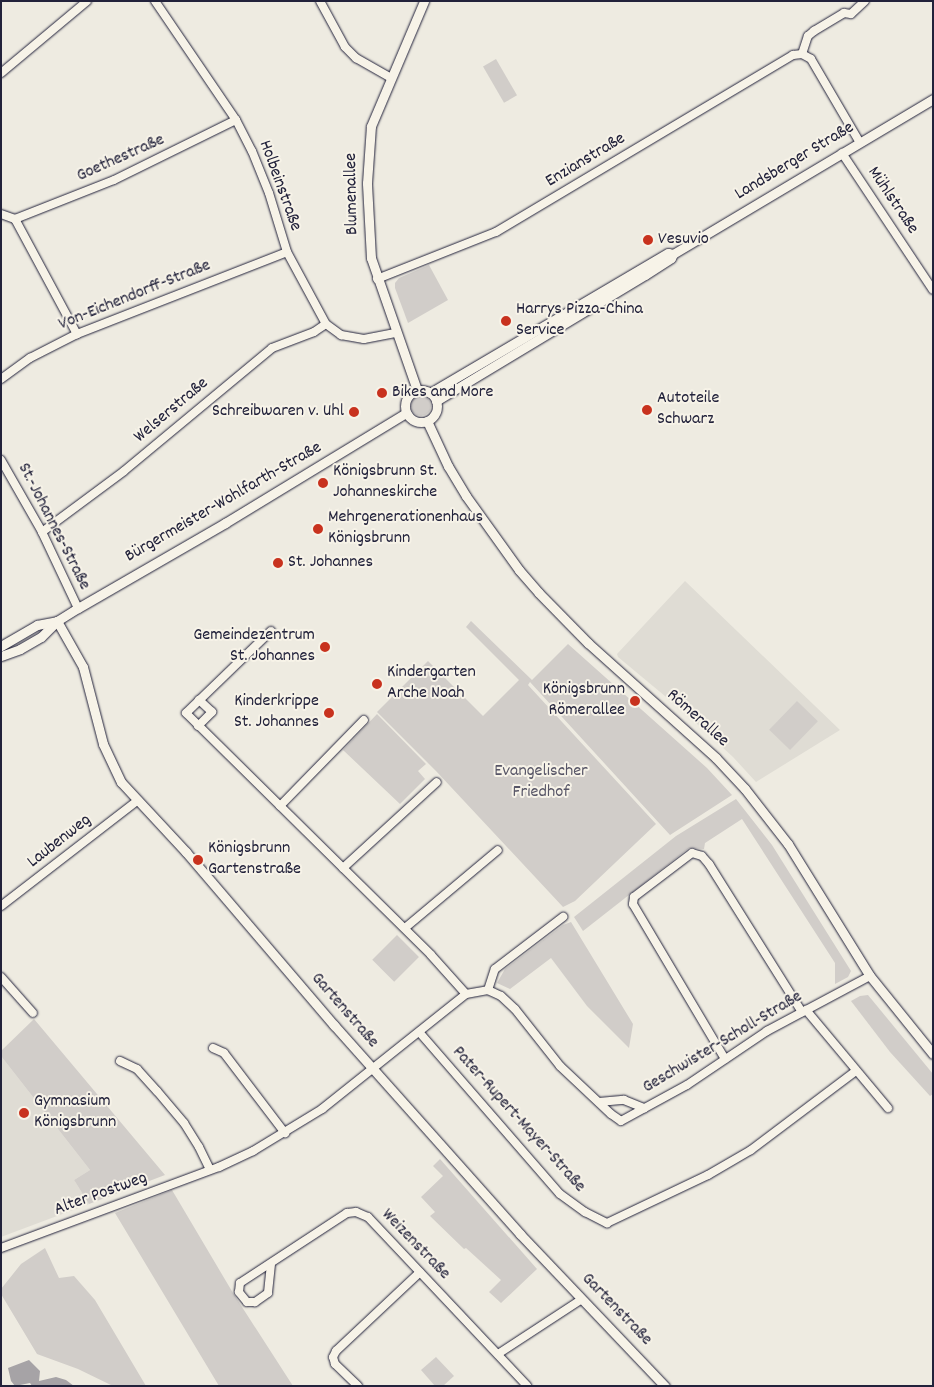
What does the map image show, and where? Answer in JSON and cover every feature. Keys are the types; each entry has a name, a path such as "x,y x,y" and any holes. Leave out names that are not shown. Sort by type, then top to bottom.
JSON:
{"street":[{"path":"1,73 87,1"},
{"name":"Holbeinstraße","path":"155,1 236,120 252,151 269,193 286,252 326,324"},
{"path":"320,1 345,47 356,58 391,78"},
{"name":"Blumenallee","path":"417,390 371,258 368,224 368,145 376,112 424,1"},
{"path":"860,143 811,59 802,54 808,36 814,30 844,13 852,14 865,1"},
{"name":"Enzianstraße","path":"377,279 496,232 778,62 793,55 802,54"},
{"name":"Landsberger Straße","path":"433,397 645,276 672,258 674,254 933,99"},
{"name":"Goethestraße","path":"15,219 121,177 236,120"},
{"name":"Mühlstraße","path":"842,153 933,290"},
{"path":"1,214 15,219 77,334"},
{"name":"Von-Eichendorff-Straße","path":"1,379 30,358 77,334 286,252"},
{"path":"326,324 341,335 364,339 396,333"},
{"name":"Welserstraße","path":"42,532 124,470 272,348 314,332 326,324"},
{"path":"417,390 433,397 436,410 427,421 413,420 406,413 406,399 417,390"},
{"name":"Bürgermeister-Wohlfarth-Straße","path":"1,656 31,643 58,621 78,608 225,523 406,413"},
{"name":"Römerallee","path":"427,421 448,466 466,496 519,570 588,643 716,758 745,789 788,844 870,976 933,1054"},
{"name":"St.-Johannes-Straße","path":"1,460 42,532 78,608"},
{"name":"Bürgermeister-Wohlfarth-Straße","path":"1,646 37,625 58,621"},
{"name":"Gartenstraße","path":"58,621 83,667 96,721 111,764 121,782 172,837 520,1234 665,1386"},
{"path":"272,631 186,713 405,928 466,994"},
{"path":"25,633 31,636 31,643"},
{"path":"198,726 212,712 199,700"},
{"path":"280,806 364,720"},
{"path":"343,868 437,782"},
{"name":"Laubenweg","path":"1,906 137,801"},
{"path":"405,928 498,850"},
{"path":"725,1059 632,904 634,897 692,853 702,856 804,1011 888,1108"},
{"path":"374,1069 466,994 488,990 495,970 563,917"},
{"name":"Geschwister-Scholl-Straße","path":"488,990 501,996 515,1009 552,1057 621,1121 676,1092 760,1036 870,976"},
{"path":"1,977 33,1014"},
{"name":"Pater-Rupert-Mayer-Straße","path":"420,1033 560,1194 585,1212 607,1223 708,1175 750,1150 856,1071"},
{"path":"213,1048 224,1053 285,1133"},
{"path":"120,1061 137,1069 162,1096 184,1123 210,1170"},
{"name":"Alter Postweg","path":"1,1248 210,1170 253,1151 322,1109 374,1069"},
{"name":"Geschwister-Scholl-Straße","path":"600,1102 624,1100 644,1108"},
{"name":"Weizenstraße","path":"271,1264 268,1293 255,1302 247,1302 239,1292 240,1283 347,1214 356,1212 368,1217 527,1386"},
{"path":"358,1386 335,1364 333,1357 336,1351 420,1272"},
{"path":"498,1354 582,1299"}],"shaded area":[{"path":"685,581 840,730 756,782 733,757 683,711 618,657 617,654"},
{"name":"Gymnasium Königsbrunn","path":"1,1056 90,1170 74,1180 89,1204 1,1237"},
{"path":"29,1360 40,1371 39,1381 56,1377 66,1380 74,1386 32,1386 30,1383 15,1386 11,1381 8,1368"}],"green space":[{"path":"496,59 517,95 504,103 483,66"},
{"path":"429,265 448,300 408,323 395,288 395,283 399,278"},
{"path":"421,396 428,399 431,406 428,413 421,416 414,413 411,406 414,399"},
{"name":"Evangelischer Friedhof","path":"471,621 532,680 568,644 707,768 732,795 670,835 530,682 528,685 656,824 575,901 563,907 436,771 377,712 428,661 483,716 519,680 466,627"},
{"path":"797,701 818,721 790,750 769,730"},
{"path":"377,714 426,764 418,771 425,779 400,804 343,750"},
{"path":"736,799 772,845 851,971 848,977 835,984 835,963 742,819 705,843 704,849 689,848 583,931 574,917 676,836"},
{"path":"571,922 633,1024 629,1048 587,1006 551,958 510,989 497,983 505,969 563,925"},
{"path":"397,935 419,957 394,982 372,960"},
{"path":"868,995 933,1074 933,1094 930,1096 890,1052 851,1001 860,996"},
{"path":"34,1019 165,1175 89,1204 74,1180 90,1170 1,1056 1,1051"},
{"path":"440,1159 537,1269 501,1303 489,1292 501,1280 466,1248 464,1249 430,1216 435,1212 421,1197 443,1176 433,1166"},
{"path":"172,1190 233,1293 293,1386 219,1386 115,1213"},
{"path":"45,1248 59,1278 74,1276 95,1300 146,1386 113,1386 78,1369 37,1354 1,1294 1,1289 21,1264"},
{"path":"436,1357 454,1376 443,1386 435,1386 421,1370"}],"place":[{"name":"Vesuvio","path":"648,240"},
{"name":"Harrys Pizza-China Service","path":"506,321"},
{"name":"Bikes and More","path":"382,393"},
{"name":"Autoteile Schwarz","path":"647,410"},
{"name":"Schreibwaren v. Uhl","path":"354,412"},
{"name":"Königsbrunn St. Johanneskirche","path":"323,483"},
{"name":"Mehrgenerationenhaus Königsbrunn","path":"318,529"},
{"name":"St. Johannes","path":"278,563"},
{"name":"Gemeindezentrum St. Johannes","path":"325,647"},
{"name":"Kindergarten Arche Noah","path":"377,684"},
{"name":"Königsbrunn Römerallee","path":"635,701"},
{"name":"Kinderkrippe St. Johannes","path":"329,713"},
{"name":"Königsbrunn Gartenstraße","path":"198,860"},
{"name":"Gymnasium Königsbrunn","path":"24,1113"}]}
